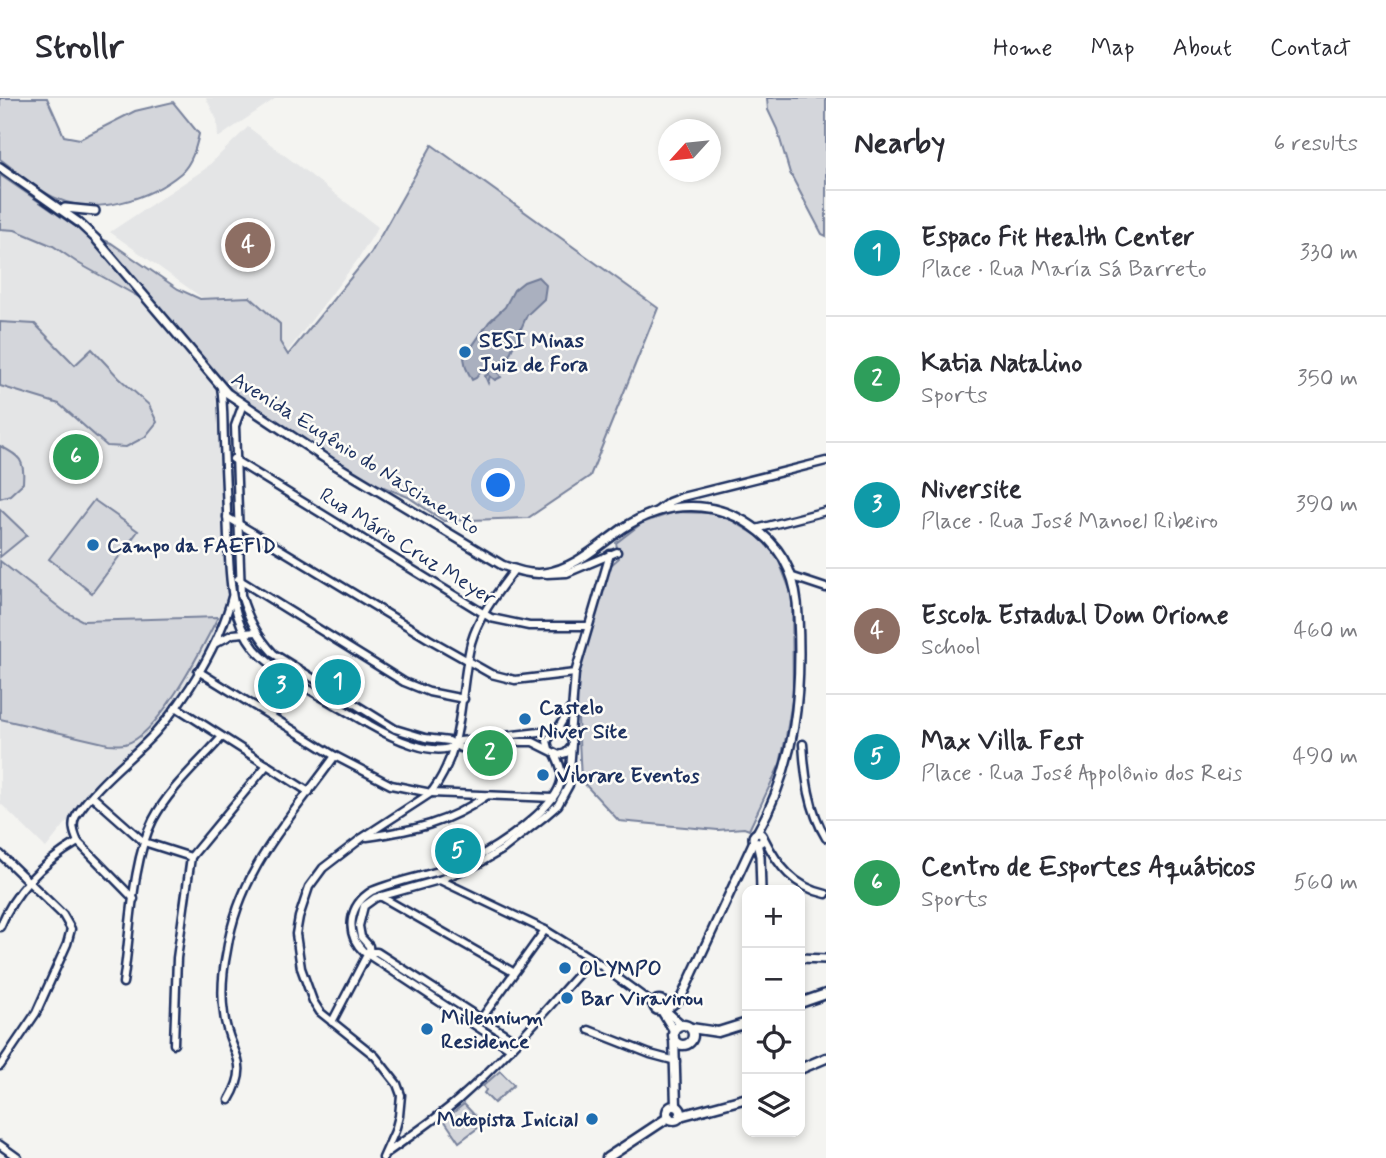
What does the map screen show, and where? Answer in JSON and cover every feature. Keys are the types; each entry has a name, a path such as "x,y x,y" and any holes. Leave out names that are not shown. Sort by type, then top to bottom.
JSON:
{"main road":[{"path":"805,1001 826,994"},
{"path":"680,1116 680,1109 676,1106 674,1034 682,1025 718,1032 742,1025"},
{"path":"676,1063 693,1037 691,1028"},
{"path":"674,1034 679,1044 688,1044"},
{"path":"805,1067 826,1058"},
{"path":"607,1158 666,1118 674,1119 742,1100"},
{"path":"666,1118 668,1109 676,1106"}],"street":[{"name":"Avenida Eugênio do Nascimento","path":"0,167 83,227 221,387 243,404 502,565 542,573 571,565 624,528 657,511 679,506 706,506 732,514 756,529 779,552 793,576 798,607 800,657 797,719 784,771 763,822 759,839 681,998 663,1009"},
{"name":"Avenida Eugênio do Nascimento","path":"29,187 65,208 99,237 136,288"},
{"path":"65,208 95,211"},
{"path":"221,387 230,576 235,611 244,633 257,651 272,665 377,729 419,746 451,748 460,741 533,742 552,752 566,753 571,747"},
{"path":"243,404 236,421 234,459 241,595 256,632 274,654 382,721 412,735 449,741 455,745"},
{"path":"223,417 229,423 236,421"},
{"name":"Rua Mário Cruz Meyer","path":"224,454 482,614 501,622 517,624 587,626"},
{"path":"657,511 682,497 731,487 826,461"},
{"path":"756,529 826,511"},
{"path":"227,517 491,674 515,680 575,673"},
{"name":"Avenida Eugênio do Nascimento","path":"515,569 554,567 598,547"},
{"path":"542,573 567,573 618,552"},
{"path":"511,1049 370,956 369,946 361,937 359,920 364,906 380,895 439,880 488,855 562,799 569,785 575,673 610,554"},
{"path":"385,1156 396,1131 401,1104 397,1084 375,1056 349,1032 320,1012 313,1001 297,949 299,917 315,877 337,855 431,793 446,771 455,745 472,641 482,614 515,569"},
{"path":"230,576 241,580 404,682 429,692 464,699"},
{"path":"793,576 826,588"},
{"path":"134,899 78,842 74,833 75,817 92,796 155,733 176,707 214,644 228,615 233,595"},
{"path":"214,644 233,634 256,632"},
{"path":"288,675 293,667"},
{"path":"198,671 335,756 391,785 431,793 562,799"},
{"path":"334,703 339,695"},
{"path":"521,831 552,798 561,784 562,775 547,741 572,704"},
{"path":"176,707 309,792"},
{"path":"377,729 382,721"},
{"path":"491,741 556,731 564,731 570,736"},
{"path":"123,983 144,842 161,807 222,737"},
{"path":"803,744 808,788 815,814 826,838"},
{"path":"229,1100 240,1079 241,1068 223,1014 229,937 256,864 335,756"},
{"path":"174,1044 177,958 191,857 267,765"},
{"path":"92,796 144,842 191,857"},
{"path":"362,838 415,829 446,820 485,796"},
{"path":"759,839 761,885"},
{"path":"759,839 789,877 801,886 826,894"},
{"path":"0,927 14,898 58,853 78,842"},
{"path":"0,854 69,923 70,936 36,1013 0,1066"},
{"path":"488,855 378,888 359,901 352,918 352,933 361,949 377,952 517,1042"},
{"path":"436,872 439,880 545,930 592,959 655,1002 656,1009 663,1009 682,1025"},
{"path":"380,895 513,972"},
{"path":"481,1019 545,930"},
{"path":"332,1022 369,951"},
{"path":"805,958 826,959"},
{"path":"385,1156 445,1111 511,1049 592,959"},
{"path":"663,1009 674,1034"},
{"path":"589,1030 676,1063"},
{"path":"0,1145 18,1158"}],"shaded area":[{"path":"0,98 47,98 64,136 80,139 135,111 173,102 199,134 193,155 185,169 154,190 122,202 105,205 73,204 43,191 0,159"},
{"path":"206,98 276,98 218,138 217,120"},
{"path":"767,98 826,98 826,236 822,234 790,173 777,129 768,110"},
{"path":"248,127 378,227 359,258 288,351 208,302 110,232 205,169"},
{"name":"SESI Minas Juiz de Fora","path":"432,145 658,308 590,476 528,518 444,521 408,497 315,459 280,427 241,400 153,305 53,246 15,230 0,229 0,175 82,231 111,243 178,289 200,299 250,297 280,324 280,342 288,355 371,253"},
{"path":"0,174 83,229 220,391 229,585 227,604 218,629 164,718 90,793 46,848 0,803"},
{"path":"0,322 35,324 75,365 92,349 149,405 157,422 145,437 126,447 107,446 59,404 0,386"},
{"path":"0,446 20,460 23,483 10,495 0,498"},
{"name":"Campo da FAEFID","path":"94,500 138,531 92,593 49,559"},
{"path":"0,509 27,535 0,557"},
{"path":"675,512 709,513 731,520 764,540 776,554 792,595 793,695 786,737 780,764 749,830 718,830 619,821 581,780 576,677 609,567 619,558 616,543 642,523"},
{"path":"0,561 64,611 83,621 218,617 178,689 138,738 125,744 108,744 0,719"},
{"path":"500,1071 514,1085 494,1103 484,1093 486,1090 483,1086"},
{"path":"464,1104 483,1124 459,1142 444,1120"}],"water":[{"path":"538,277 546,285 544,299 527,315 509,356 504,359 507,365 500,366 497,371 501,377 495,380 490,376 488,383 485,376 489,374 489,370 484,368 472,380 464,358 489,322 505,307 514,290 524,282"}],"place":[{"name":"Escola Estadual Dom Orione","path":"248,245"},
{"name":"SESI Minas Juiz de Fora","path":"465,352"},
{"name":"Centro de Esportes Aquáticos","path":"76,457"},
{"name":"Campo da FAEFID","path":"93,545"},
{"name":"Espaco Fit Health Center","path":"338,682"},
{"name":"Niversite","path":"281,686"},
{"name":"Castelo Niver Site","path":"525,719"},
{"name":"Katia Natalino","path":"490,753"},
{"name":"Vibrare Eventos","path":"543,775"},
{"name":"Max Villa Fest","path":"458,851"},
{"name":"OLYMPO","path":"565,968"},
{"name":"Bar Viravirou","path":"567,998"},
{"name":"Millennium Residence","path":"427,1029"},
{"name":"Motopista Inicial","path":"592,1119"}]}
